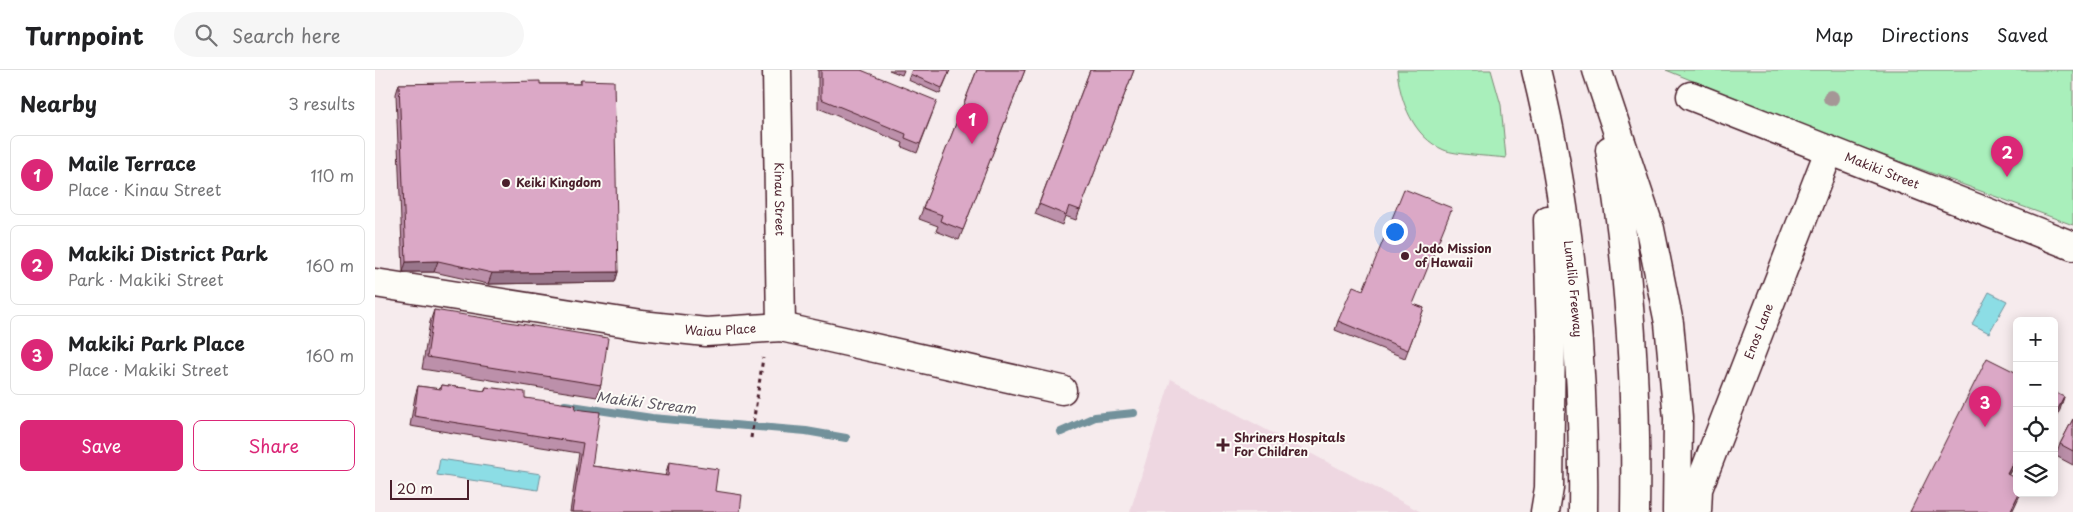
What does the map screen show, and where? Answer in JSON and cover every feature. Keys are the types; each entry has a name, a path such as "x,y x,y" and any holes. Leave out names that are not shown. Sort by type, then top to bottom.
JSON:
{"main road":[{"name":"Kinau Street","path":"777,70 781,328"},
{"name":"Lunalilo Freeway","path":"1536,70 1545,106 1562,208 1575,304 1581,378 1583,512"},
{"path":"1596,70 1619,203 1628,288 1634,367 1635,512"},
{"path":"1596,70 1651,229 1669,323 1678,418 1677,512"},
{"name":"Makiki Street","path":"1691,96 2073,246"},
{"path":"1545,106 1551,336 1549,488 1545,512"},
{"name":"Enos Lane","path":"1697,512 1698,489 1829,151"},
{"name":"Waiau Place","path":"375,284 641,325 706,332 781,328 1063,390"}],"path":[{"path":"751,438 763,358"}],"shaded area":[{"name":"Shriners Hospitals For Children","path":"1171,379 1421,512 1130,512"}],"green space":[{"path":"1397,70 1491,70 1501,105 1506,158 1457,153 1444,150 1433,144 1416,127 1410,117 1401,94"},
{"path":"1666,70 2073,70 2073,225 1809,128"}],"water":[{"path":"1989,292 2007,301 1989,333 1972,324"},
{"path":"440,459 541,474 538,490 437,475"}],"building":[{"path":"821,70 861,70 937,101 920,144 905,138 906,134 821,99"},
{"path":"912,70 950,70 942,88 910,74"},
{"path":"977,70 1025,70 963,230 940,221 942,215 923,208"},
{"path":"1090,70 1134,70 1080,210 1069,206 1066,215 1039,204"},
{"name":"Keiki Kingdom","path":"581,80 614,81 618,272 492,273 438,261 406,262 399,84 540,81 540,84 581,84"},
{"name":"Jodo Mission of Hawaii","path":"1404,189 1452,208 1413,304 1424,308 1408,350 1338,321 1353,286 1363,290"},
{"path":"434,310 608,338 601,385 427,357"},
{"path":"1987,358 2013,371 2013,463 2007,474 2013,477 2013,497 2017,497 2010,512 1910,512"},
{"path":"442,385 485,391 486,387 525,392 525,398 576,405 575,409 600,412 592,466 668,476 669,462 718,469 715,491 742,495 740,512 572,512 583,443 414,416 418,386 441,389"},
{"path":"2058,394 2064,397 2058,409"},
{"path":"2073,419 2073,451 2060,444"}],"waterway":[{"name":"Makiki Stream","path":"565,405 652,418 806,431 846,438"},
{"name":"Makiki Stream","path":"1061,432 1095,417 1134,413"}],"place":[{"name":"Maile Terrace","path":"972,144"},
{"name":"Makiki District Park","path":"2007,177"},
{"name":"Keiki Kingdom","path":"506,183"},
{"name":"Jodo Mission of Hawaii","path":"1405,256"},
{"name":"Makiki Park Place","path":"1985,427"},
{"name":"Shriners Hospitals For Children","path":"1223,445"}]}
